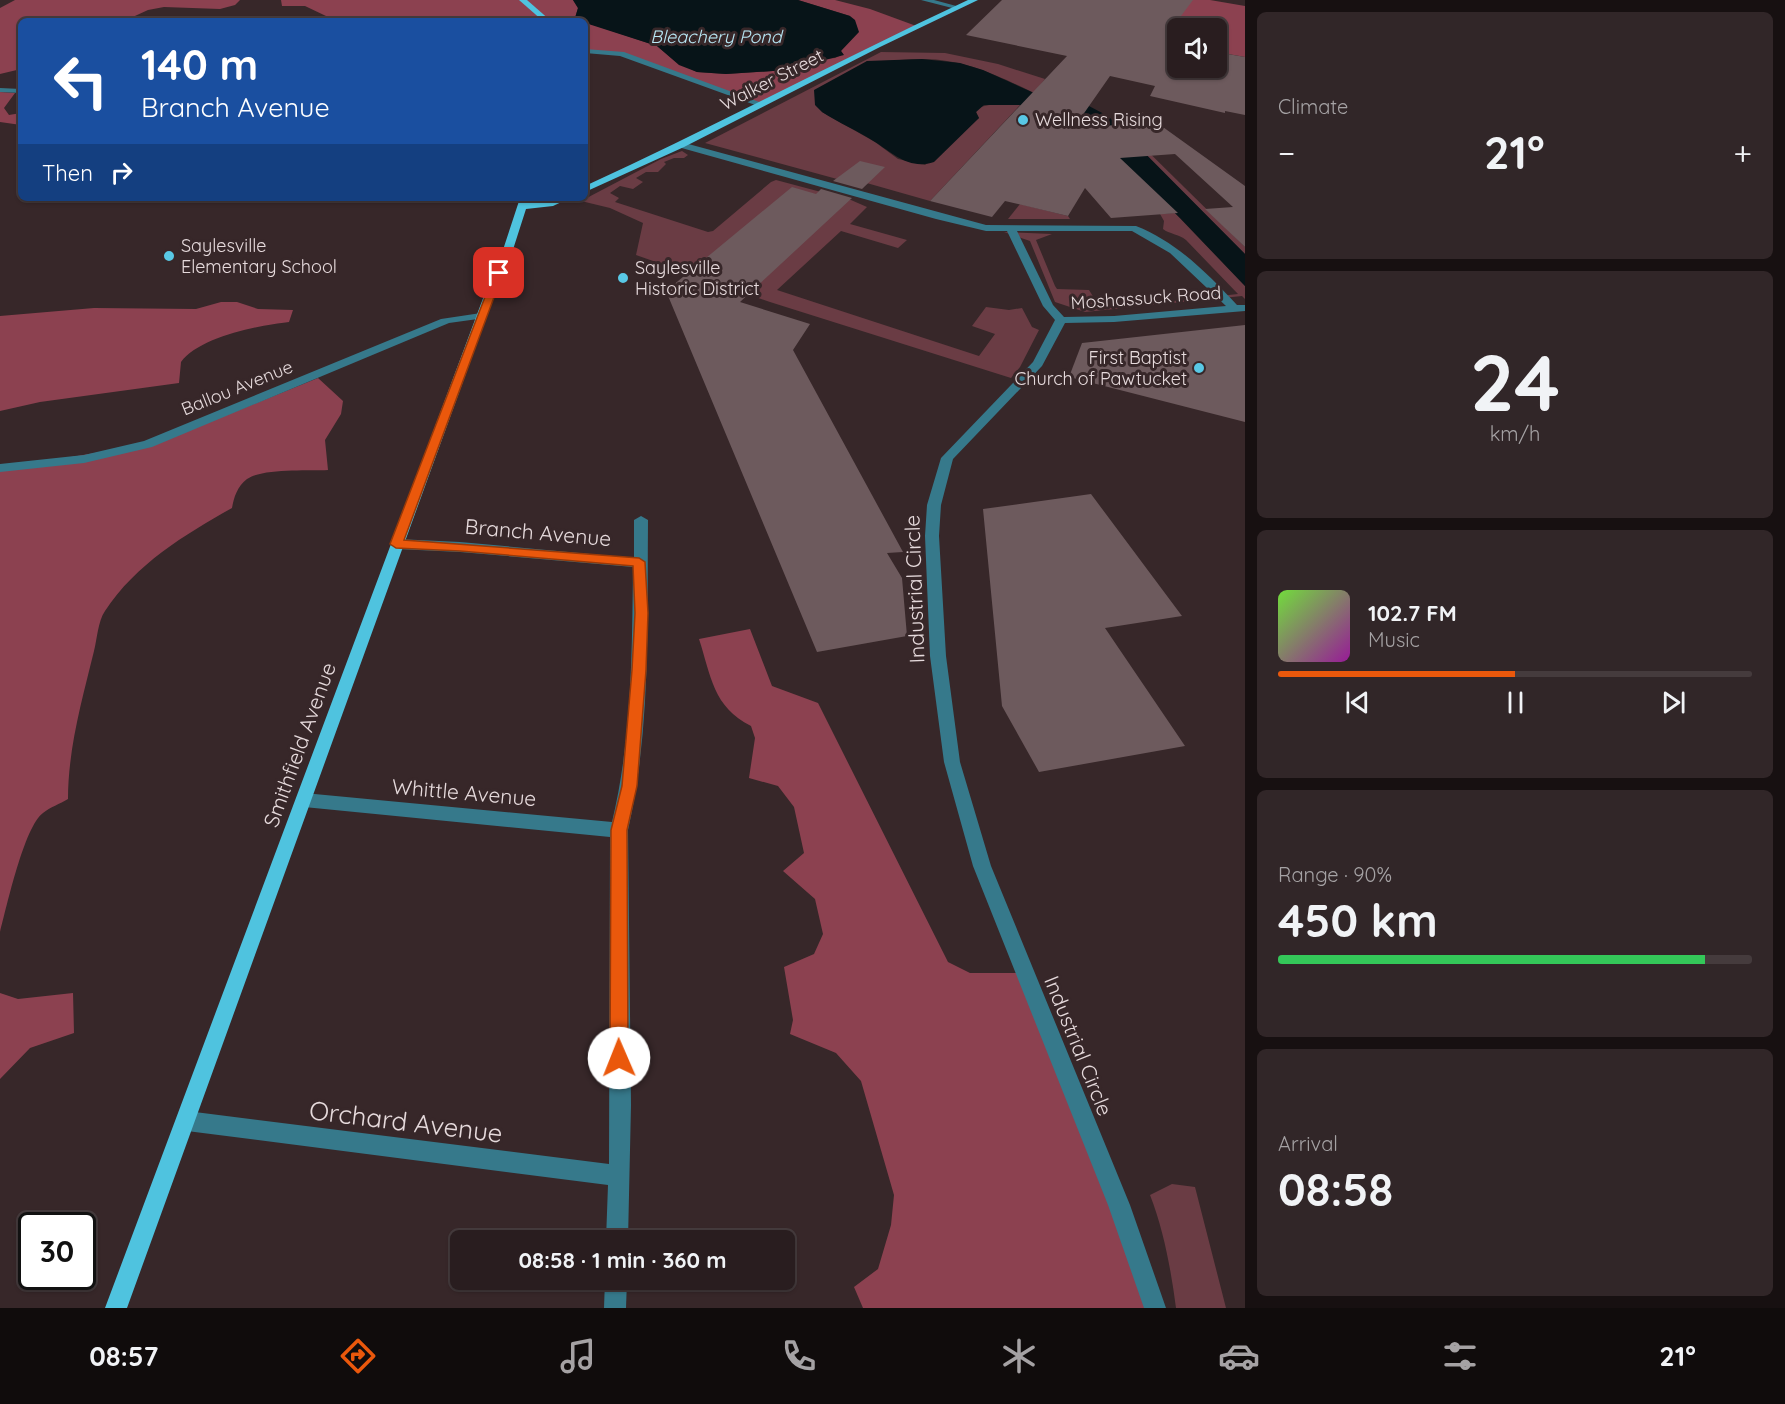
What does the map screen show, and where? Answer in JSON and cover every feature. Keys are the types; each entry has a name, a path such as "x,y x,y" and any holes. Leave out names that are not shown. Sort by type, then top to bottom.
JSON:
{"main road":[{"path":"523,0 544,18"},
{"name":"Walker Street","path":"588,188 681,145 974,0"},
{"path":"524,202 553,203 558,201"},
{"name":"Smithfield Avenue","path":"116,1308 187,1121 396,544 481,316 504,262 524,202"}],"street":[{"path":"925,0 956,7"},
{"path":"588,51 621,54 761,104"},
{"path":"0,90 18,91"},
{"path":"681,145 939,217 986,228 1011,229 1048,306 1062,320"},
{"name":"Moshassuck Road","path":"1011,229 1115,226 1145,231 1169,246 1233,308"},
{"path":"1233,308 1245,308"},
{"name":"Moshassuck Road","path":"1062,320 1114,319 1233,308"},
{"name":"Ballou Avenue","path":"0,468 84,459 148,444 445,321 481,316"},
{"name":"Industrial Circle","path":"1062,320 1038,364 947,458 934,505 932,536 938,656 952,762 982,866 1119,1205 1155,1308"},
{"path":"617,1230 620,1176 619,830 629,786 639,670 641,520"},
{"name":"Branch Avenue","path":"396,544 639,562"},
{"name":"Whittle Avenue","path":"304,800 619,830"},
{"name":"Orchard Avenue","path":"187,1121 620,1176"},
{"path":"615,1308 616,1290"}],"shaded area":[{"path":"15,0 240,0 235,5 220,9 164,7 148,10 131,18 18,18 18,70 0,74 0,8"},
{"path":"281,0 573,0 578,8 575,18 326,18 305,6 282,6"},
{"path":"798,0 835,0 870,9 919,27 760,105 619,53 588,52 588,23 657,46 675,61 697,72 726,74 787,70 843,54 841,51 850,16"},
{"path":"1127,0 1210,0 1245,6 1245,57 1227,54 1227,18 1167,18 1167,22"},
{"path":"881,52 945,53 998,64 1045,79 1034,93 994,75 953,62 923,59 867,61 822,112 875,142 898,159 925,165 979,118 976,112 980,107 994,104 1020,105 930,201 842,176 837,179 705,143"},
{"path":"0,92 15,93 4,108 9,115 18,114 18,125 0,122"},
{"path":"1120,124 1245,247 1245,254 1116,125"},
{"path":"682,151 688,155 664,162 666,164 658,172 646,172 636,178 643,182 633,189 620,186 610,193 619,198 615,202 708,232 713,231 776,180 851,200 867,207 850,224 907,240 898,248 841,231 777,290 979,356 995,334 972,326 986,307 1009,310 1022,308 1032,327 1039,330 1020,367 1011,378 770,302 636,255 643,223 610,208 581,201 588,201 588,197 661,159"},
{"path":"1020,204 1068,216 1070,219 1008,219"},
{"path":"1175,213 1245,286 1245,299 1242,296 1085,312 1055,302 1030,241 1004,232 1052,234 1036,240 1055,286 1057,289 1089,290 1099,306 1127,306 1238,294 1186,240 1163,229 1164,221 1160,214"},
{"path":"221,302 237,302 258,309 293,310 289,322 247,329 215,339 190,353 181,362 179,383 40,402 0,411 0,316 94,308 196,309"},
{"path":"318,378 343,401 341,414 325,440 328,470 264,473 247,479 236,492 232,508 179,540 146,565 117,594 103,615 76,725 70,762 68,799 43,813 29,834 17,868 0,932 0,469 160,442"},
{"path":"750,629 772,686 818,703 948,962 970,973 1022,973 1157,1308 863,1308 854,1287 878,1269 891,1225 894,1195 861,1081 836,1053 790,1034 793,1020 784,967 814,954 823,934 815,899 783,871 804,853 794,807 778,786 749,778 755,738 751,726 738,718 721,700 711,678 699,639"},
{"path":"0,993 18,999 73,993 74,1033 30,1048 0,1079"},
{"path":"1172,1184 1195,1187 1226,1308 1176,1308 1166,1251 1150,1195"}],"water":[{"name":"Bleachery Pond","path":"573,0 798,0 850,16 855,20 859,32 841,51 844,55 787,70 726,74 697,72 679,65 657,46 588,24 588,18 575,18 578,8"},
{"path":"922,59 960,63 983,70 1034,93 1087,105 1108,116 1245,254 1245,286 1180,218 1075,116 1027,105 984,105 976,112 979,118 934,162 917,164 895,156 869,138 822,112 815,105 814,90 867,61"}],"building":[{"path":"1002,0 1193,0 1180,18 1167,18 1167,78 1227,78 1227,54 1245,57 1245,115 1225,111 1225,113 1150,96 1155,86 1110,76 1073,129 1136,123 1142,112 1245,186 1245,247 1205,209 1233,207 1175,154 1120,158 1178,213 1111,218 1085,188 1068,216 1005,201 992,217 930,201 1067,56 966,35"},
{"path":"860,161 885,167 862,189 833,181"},
{"path":"792,187 816,194 821,189 852,198 740,302 810,324 793,350 903,552 887,553 902,578 907,636 817,652 666,291"},
{"path":"1245,325 1245,422 1069,377 1082,343"},
{"path":"1091,494 1182,616 1105,628 1185,746 1039,772 1002,706 983,509"}],"place":[{"name":"Wellness Rising","path":"1023,120"},
{"name":"Saylesville Elementary School","path":"169,256"},
{"name":"Saylesville Historic District","path":"623,278"},
{"name":"First Baptist Church of Pawtucket","path":"1199,368"}],"route":[{"path":"499,273 396,544 639,562 641,613 639,670 629,786 619,830 619,1058"}]}
